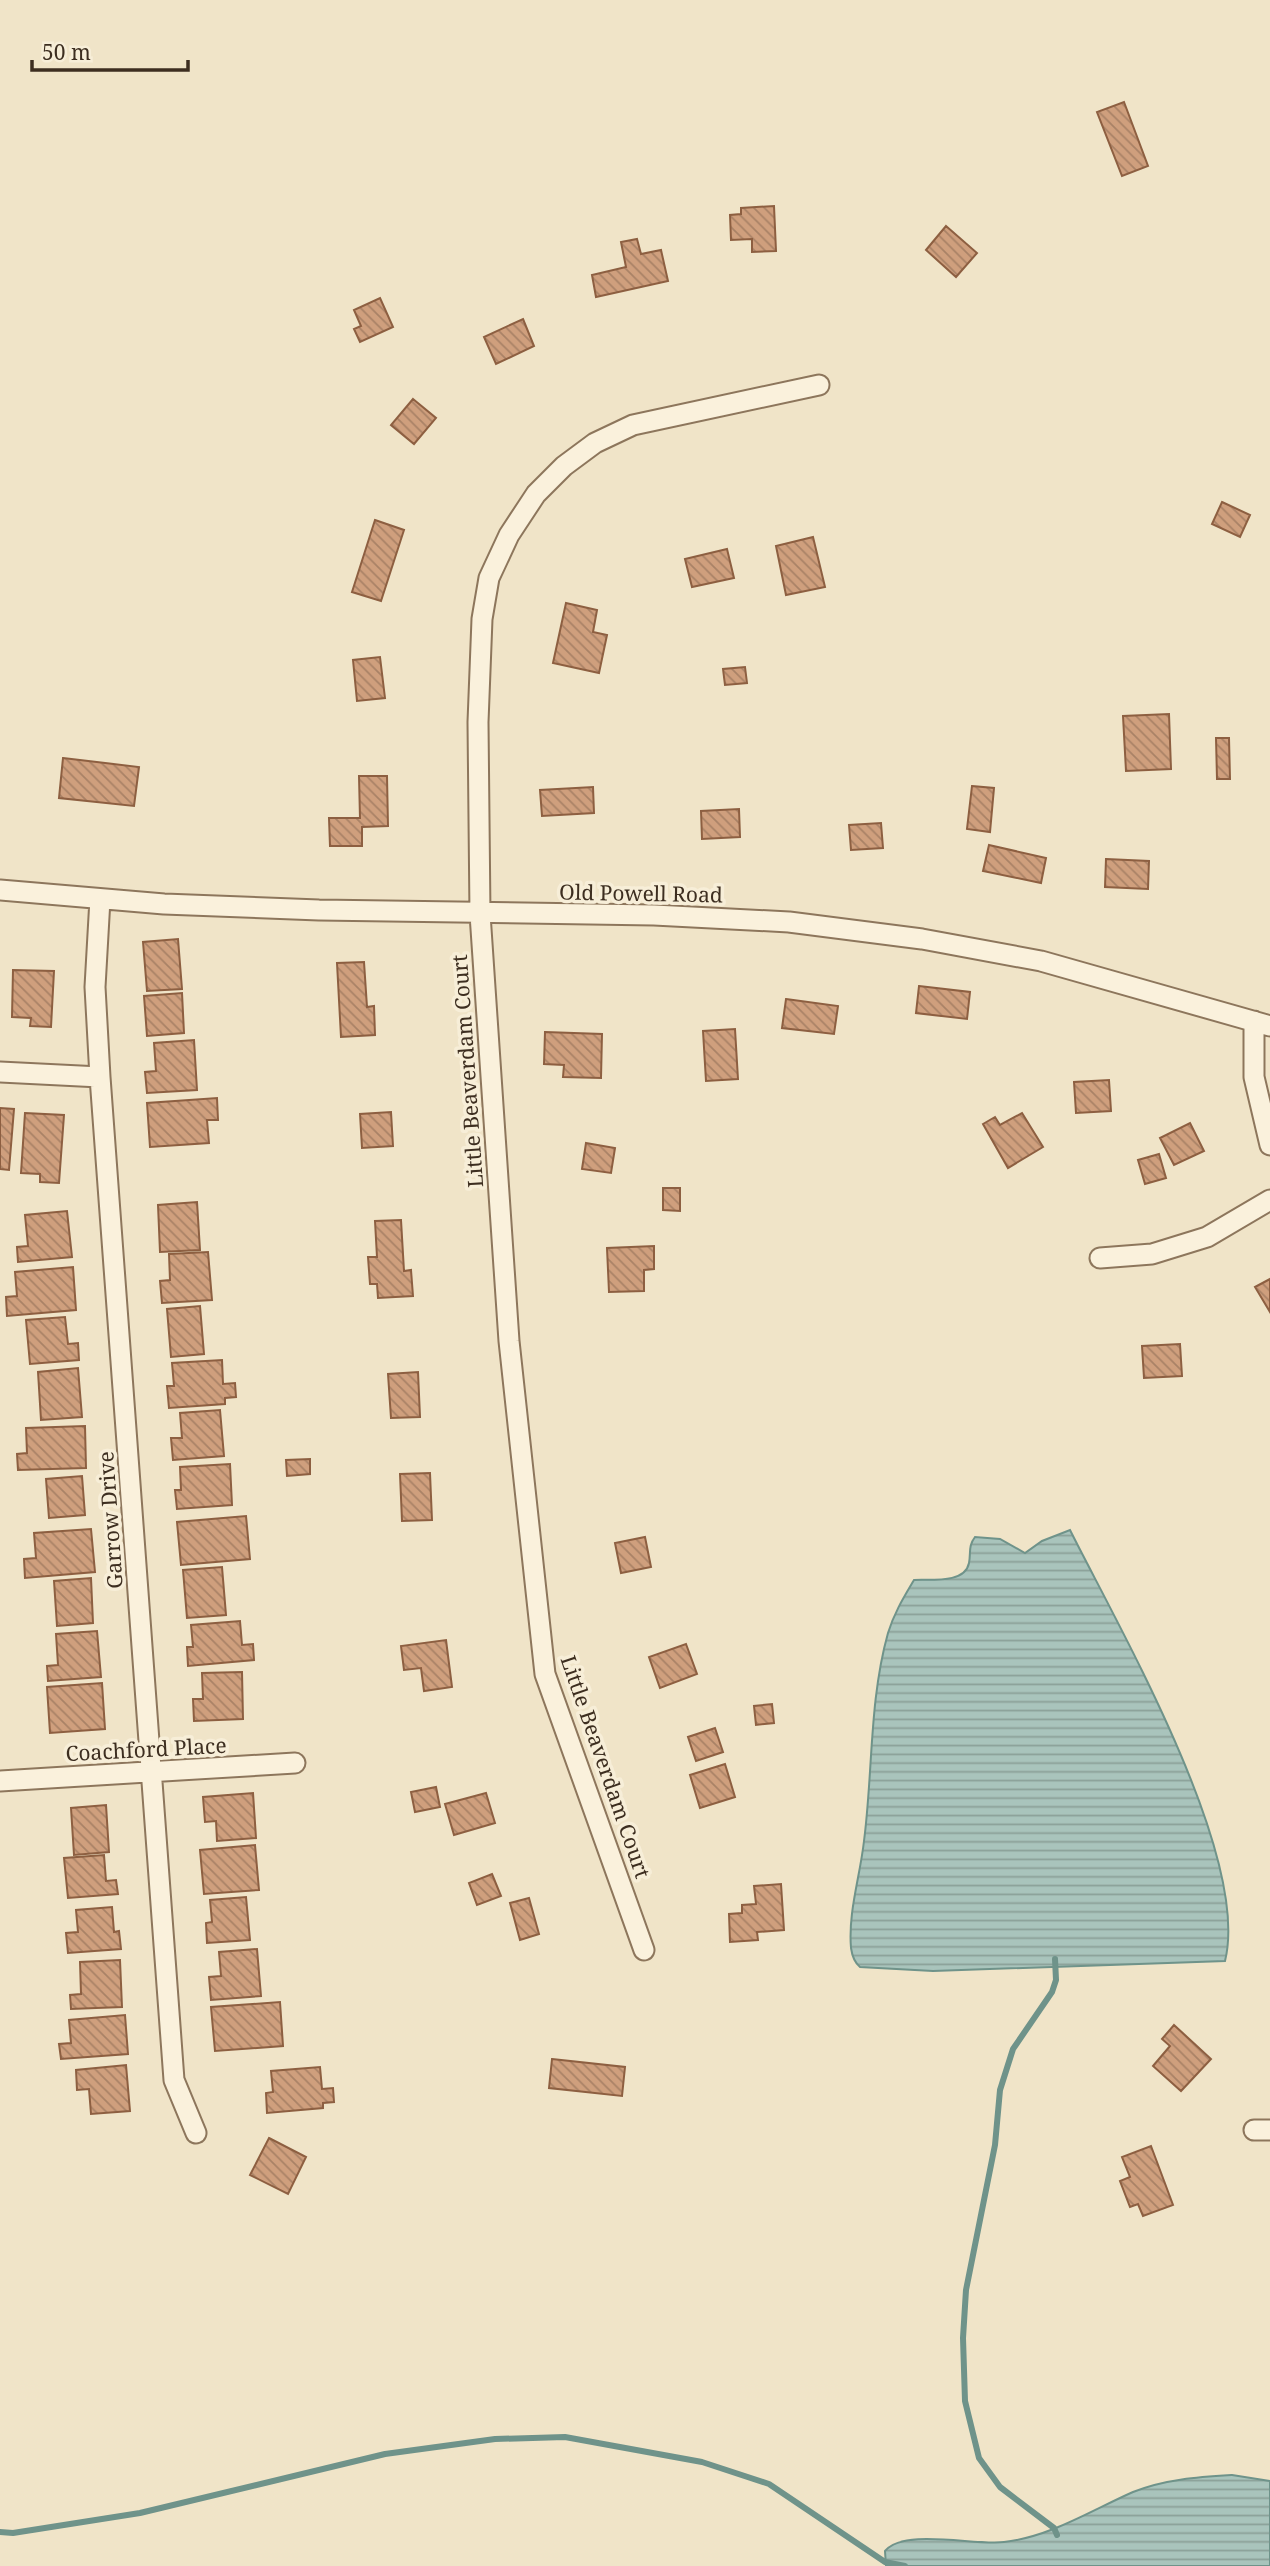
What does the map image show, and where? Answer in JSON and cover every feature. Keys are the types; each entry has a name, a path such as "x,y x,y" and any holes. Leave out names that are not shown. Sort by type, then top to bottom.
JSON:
{"street":[{"name":"Little Beaverdam Court","path":"643,1950 545,1674 509,1341 480,914 478,736 482,619 489,579 509,535 536,495 564,466 595,443 633,425 819,385"},
{"name":"Old Powell Road","path":"0,890 100,899 281,909 721,918 863,931 1041,961 1262,1024"},
{"name":"Garrow Drive","path":"100,899 95,987 100,1077 174,2080 196,2133"},
{"path":"1262,1024 1255,1077 1270,1145"},
{"path":"0,1072 100,1077"},
{"path":"1100,1258 1152,1254 1207,1237 1270,1200"},
{"name":"Coachford Place","path":"0,1781 295,1763"}],"water":[{"path":"1070,1530 1176,1743 1200,1804 1219,1863 1228,1916 1225,1961 933,1971 860,1967 851,1951 851,1921 867,1815 874,1711 882,1659 896,1612 914,1580 946,1579 966,1570 975,1537 1000,1539 1025,1553 1042,1541"},
{"path":"1232,2475 1270,2481 1270,2566 886,2566 885,2551 894,2544 908,2540 941,2539 992,2543 1021,2539 1054,2529 1133,2492 1157,2484"}],"building":[{"path":"1124,102 1148,166 1122,176 1097,112"},
{"path":"774,206 776,251 752,252 752,239 731,240 730,215 741,214 741,208"},
{"path":"946,226 977,253 956,277 926,250"},
{"path":"637,239 641,254 661,250 668,281 596,297 592,275 626,267 621,242"},
{"path":"380,298 393,327 360,342 354,329 361,326 354,310"},
{"path":"523,319 534,346 496,364 484,337"},
{"path":"413,399 436,418 414,444 391,425"},
{"path":"1222,502 1250,515 1240,537 1212,524"},
{"path":"375,520 404,530 381,601 352,592"},
{"path":"813,537 825,587 786,595 776,546"},
{"path":"727,549 734,578 692,587 685,559"},
{"path":"566,603 597,610 593,632 607,635 599,673 553,663"},
{"path":"380,657 385,698 357,701 353,660"},
{"path":"745,667 747,683 725,685 723,669"},
{"path":"1169,714 1171,769 1126,771 1123,716"},
{"path":"1216,738 1229,738 1230,779 1217,779"},
{"path":"63,758 139,767 134,806 59,798"},
{"path":"359,776 387,776 388,826 362,827 362,846 330,846 329,818 360,818"},
{"path":"972,786 994,788 990,832 967,829"},
{"path":"593,787 594,813 542,816 540,790"},
{"path":"739,809 740,837 702,839 701,811"},
{"path":"881,823 883,848 851,850 849,825"},
{"path":"989,845 1046,858 1041,883 983,871"},
{"path":"1106,859 1149,861 1148,889 1105,887"},
{"path":"178,939 182,989 147,991 143,942"},
{"path":"364,962 367,1007 374,1006 375,1035 341,1037 337,963"},
{"path":"13,970 54,971 51,1027 30,1026 31,1018 12,1017"},
{"path":"919,986 970,992 967,1019 916,1013"},
{"path":"182,993 184,1033 147,1036 144,996"},
{"path":"786,999 838,1006 834,1034 782,1028"},
{"path":"735,1029 738,1079 706,1081 703,1031"},
{"path":"545,1032 602,1034 601,1078 563,1077 564,1065 544,1064"},
{"path":"194,1040 197,1090 147,1093 145,1072 156,1071 154,1043"},
{"path":"1109,1080 1111,1111 1076,1113 1074,1082"},
{"path":"217,1098 218,1120 207,1120 209,1143 150,1147 147,1103"},
{"path":"0,1108 14,1109 9,1170 0,1169"},
{"path":"391,1112 393,1146 362,1148 360,1114"},
{"path":"25,1113 64,1115 59,1183 40,1182 40,1174 21,1173"},
{"path":"1022,1113 1043,1147 1008,1168 983,1124 995,1117 1000,1125"},
{"path":"1190,1123 1204,1151 1174,1165 1160,1138"},
{"path":"586,1143 615,1148 611,1173 582,1169"},
{"path":"1159,1154 1166,1178 1145,1184 1138,1160"},
{"path":"663,1188 680,1188 680,1211 663,1210"},
{"path":"197,1202 200,1250 160,1252 158,1205"},
{"path":"67,1211 72,1257 18,1262 17,1247 28,1246 25,1215"},
{"path":"401,1220 404,1271 411,1270 413,1296 378,1298 377,1284 370,1284 368,1257 377,1257 375,1221"},
{"path":"654,1246 654,1269 644,1270 644,1291 609,1292 607,1248"},
{"path":"208,1252 212,1300 162,1303 160,1281 170,1280 169,1254"},
{"path":"73,1267 76,1310 7,1316 6,1297 17,1296 15,1272"},
{"path":"1270,1279 1270,1312 1255,1287"},
{"path":"200,1306 204,1354 171,1357 167,1309"},
{"path":"65,1317 68,1344 78,1343 79,1360 30,1364 26,1320"},
{"path":"1180,1344 1182,1376 1144,1378 1142,1346"},
{"path":"222,1360 223,1384 235,1383 236,1397 225,1398 225,1404 169,1408 167,1386 174,1386 172,1363"},
{"path":"78,1368 82,1417 41,1420 38,1372"},
{"path":"418,1372 420,1417 391,1418 388,1374"},
{"path":"220,1410 224,1456 173,1460 171,1438 182,1438 180,1413"},
{"path":"85,1426 86,1468 18,1470 17,1454 27,1453 26,1428"},
{"path":"310,1459 310,1474 287,1476 286,1460"},
{"path":"230,1464 232,1505 177,1509 175,1490 181,1490 180,1467"},
{"path":"430,1473 432,1520 402,1521 400,1474"},
{"path":"82,1476 85,1515 49,1518 46,1479"},
{"path":"246,1516 250,1559 181,1565 177,1522"},
{"path":"91,1529 95,1572 25,1578 24,1559 36,1558 34,1533"},
{"path":"645,1537 651,1567 621,1573 615,1543"},
{"path":"222,1567 226,1615 187,1618 183,1570"},
{"path":"91,1578 93,1623 57,1626 54,1581"},
{"path":"240,1621 242,1645 253,1644 254,1660 188,1666 187,1647 193,1647 191,1625"},
{"path":"97,1631 101,1677 48,1681 47,1666 58,1665 56,1634"},
{"path":"446,1640 452,1687 424,1691 421,1668 404,1670 401,1646"},
{"path":"686,1644 697,1674 660,1688 649,1657"},
{"path":"242,1672 243,1719 194,1721 193,1699 203,1699 202,1673"},
{"path":"102,1683 105,1729 50,1733 47,1687"},
{"path":"772,1704 774,1723 756,1725 754,1706"},
{"path":"715,1728 723,1752 696,1761 688,1737"},
{"path":"725,1764 735,1797 700,1808 690,1775"},
{"path":"436,1787 440,1807 415,1812 411,1792"},
{"path":"253,1793 256,1838 217,1841 216,1821 205,1822 203,1797"},
{"path":"486,1793 495,1823 454,1835 445,1804"},
{"path":"106,1805 109,1852 74,1855 71,1808"},
{"path":"255,1845 259,1890 204,1894 200,1850"},
{"path":"104,1855 106,1881 116,1880 118,1894 68,1898 64,1858"},
{"path":"492,1874 501,1896 477,1905 469,1883"},
{"path":"781,1884 784,1930 757,1932 758,1940 730,1942 729,1914 742,1913 742,1905 756,1904 754,1886"},
{"path":"246,1897 250,1940 207,1943 206,1923 212,1922 210,1900"},
{"path":"529,1898 539,1934 520,1940 510,1903"},
{"path":"112,1907 114,1932 119,1931 121,1949 68,1953 66,1933 78,1932 76,1910"},
{"path":"257,1949 261,1996 211,2000 209,1977 221,1976 219,1952"},
{"path":"120,1960 122,2007 71,2009 70,1995 81,1994 80,1962"},
{"path":"280,2002 283,2046 215,2051 211,2007"},
{"path":"125,2015 128,2054 61,2059 59,2044 71,2043 69,2020"},
{"path":"1174,2025 1211,2059 1181,2091 1153,2066 1170,2046 1162,2039"},
{"path":"552,2059 625,2067 622,2096 549,2088"},
{"path":"126,2065 130,2111 91,2114 89,2089 77,2090 76,2070"},
{"path":"320,2067 322,2089 333,2088 334,2102 323,2103 323,2108 267,2113 266,2093 273,2092 271,2071"},
{"path":"269,2138 306,2157 288,2194 250,2175"},
{"path":"1151,2146 1173,2205 1143,2216 1138,2204 1130,2207 1120,2181 1130,2177 1122,2157"}],"waterway":[{"path":"1055,1959 1056,1980 1052,1992 1013,2049 1000,2090 995,2145 966,2290 963,2338 965,2401 979,2458 1000,2487 1054,2528 1057,2535"},
{"path":"0,2532 13,2533 140,2513 385,2454 495,2439 565,2437 702,2462 769,2484 885,2562 905,2566"}]}
